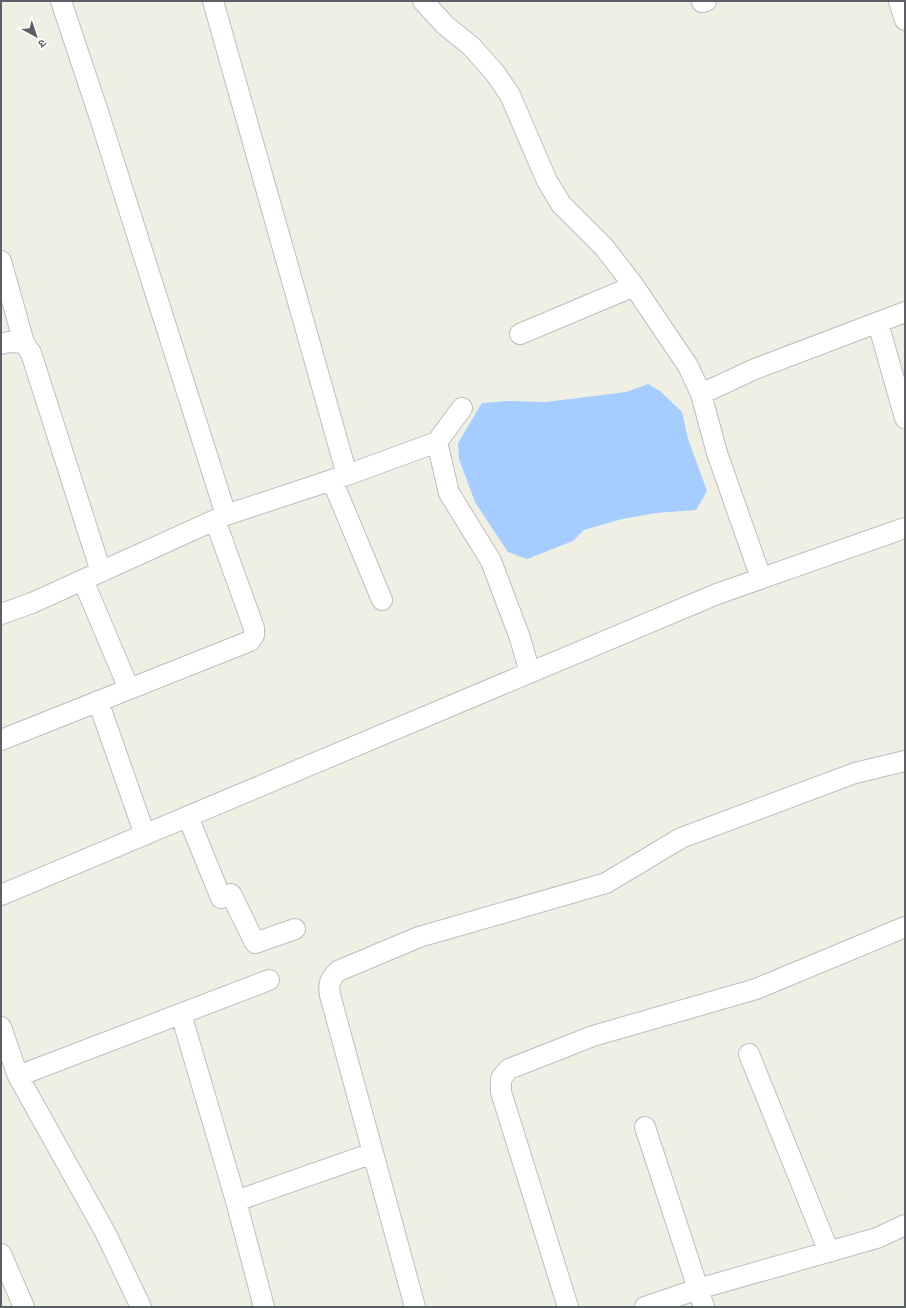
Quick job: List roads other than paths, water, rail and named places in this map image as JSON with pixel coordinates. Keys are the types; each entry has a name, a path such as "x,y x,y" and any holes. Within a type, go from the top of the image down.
{"street":[{"path":"1,740 250,641 254,635 254,628 99,115 61,1"},
{"path":"213,1 340,477 382,600"},
{"path":"423,1 445,25 471,46 495,73 510,95 547,181 561,204 604,247 634,286 688,366 701,394 717,453 761,578"},
{"path":"899,1 905,20"},
{"path":"1,261 24,343 31,353 101,572"},
{"path":"520,334 634,286"},
{"path":"701,394 755,369 905,312"},
{"path":"878,323 905,418"},
{"path":"1,344 8,342 24,343"},
{"path":"1,614 32,603 220,518 437,442 462,408"},
{"path":"437,442 449,493 491,561 520,638 530,673"},
{"path":"1,895 717,594 905,528"},
{"path":"83,580 129,689"},
{"path":"98,701 145,835"},
{"path":"415,1307 330,995 328,986 331,978 338,971 419,937 606,883 681,838 855,773 905,761"},
{"path":"188,817 221,898 231,894 255,943 295,928"},
{"path":"568,1307 501,1092 501,1078 509,1069 593,1036 756,989 905,927"},
{"path":"18,1076 269,980"},
{"path":"181,1014 236,1201 264,1307"},
{"path":"1,1027 18,1076 105,1232 141,1307"},
{"path":"749,1054 829,1252"},
{"path":"646,1127 701,1298"},
{"path":"236,1201 373,1153"},
{"path":"645,1307 701,1298 829,1252 877,1238 905,1226"},
{"path":"1,1254 24,1307"}],"water":[{"path":"648,384 660,391 682,412 688,439 707,491 696,510 656,513 622,519 584,530 573,541 527,559 508,552 475,502 459,459 458,443 482,403 508,401 546,402 626,392"}]}
